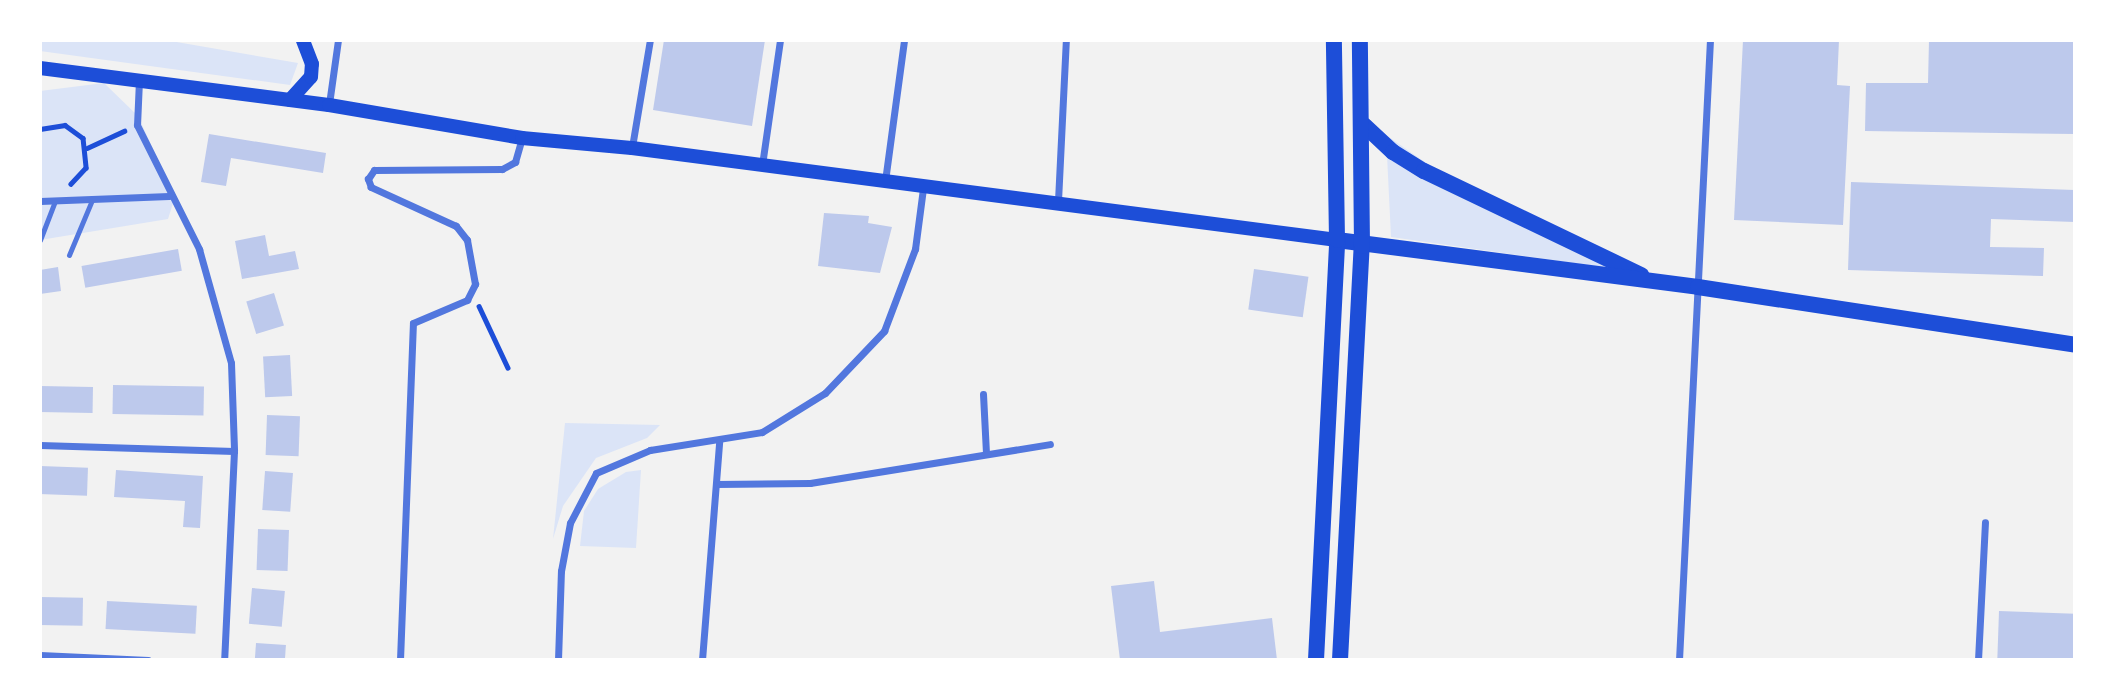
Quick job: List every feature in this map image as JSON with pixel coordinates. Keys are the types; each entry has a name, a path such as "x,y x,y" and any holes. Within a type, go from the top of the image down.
{"main road":[{"path":"290,100 311,77 310,53 303,40"},
{"path":"1317,660 1337,240 1334,40"},
{"path":"1340,660 1362,246 1364,125 1360,40"},
{"path":"43,69 329,105 522,138 632,148 923,188 1058,201 1337,240 1362,246 1698,287 2075,345"},
{"path":"1364,125 1393,152 1424,171 1653,281"}],"street":[{"path":"329,105 338,40"},
{"path":"632,148 650,40"},
{"path":"762,166 780,40"},
{"path":"884,181 904,40"},
{"path":"1058,201 1066,40"},
{"path":"1679,660 1710,40"},
{"path":"139,80 137,125 169,196 199,249 217,302 231,363 233,451 223,660"},
{"path":"400,660 414,323 467,300 472,292 467,240 456,226 371,187 368,179 374,170 502,169 515,162 522,138"},
{"path":"558,660 561,571 570,523 596,474 650,450 719,442 762,432 789,418 865,356 884,331 900,294 915,249 923,188"},
{"path":"40,201 169,196"},
{"path":"983,394 986,454"},
{"path":"702,660 719,442"},
{"path":"716,484 810,483 1050,444"},
{"path":"40,445 233,451"},
{"path":"1978,660 1985,522"},
{"path":"40,655 148,660"}],"lane":[{"path":"69,255 92,200"},
{"path":"40,240 55,201"}],"path":[{"path":"40,129 65,125 75,130 87,148 86,168 63,187"},
{"path":"87,148 137,125"},
{"path":"472,292 508,368"}],"shaded area":[{"path":"40,40 165,40 298,63 290,85 40,51"},
{"path":"104,83 138,116 175,197 168,219 40,240 40,91"},
{"path":"1386,135 1475,197 1616,269 1391,237"},
{"path":"565,423 660,425 647,438 596,458 563,506 553,539"},
{"path":"641,470 636,548 580,546 584,511 598,489 626,472"}],"building":[{"path":"664,40 765,40 752,126 653,110"},
{"path":"1743,40 1839,40 1837,85 1850,86 1843,225 1734,220"},
{"path":"1929,40 2075,40 2075,134 1865,131 1866,83 1928,83"},
{"path":"209,134 326,153 323,173 231,158 226,186 201,182"},
{"path":"1851,182 2075,190 2075,222 1991,219 1990,247 2044,248 2043,276 1848,270"},
{"path":"824,213 869,216 868,223 892,227 880,273 818,266"},
{"path":"265,235 269,256 295,251 299,269 242,279 235,241"},
{"path":"178,249 182,271 85,288 81,266"},
{"path":"58,267 61,291 40,294 40,270"},
{"path":"1254,269 1308,277 1303,317 1248,310"},
{"path":"274,293 284,326 256,334 246,301"},
{"path":"290,355 292,396 265,397 263,356"},
{"path":"113,385 204,387 203,416 112,414"},
{"path":"40,386 93,387 93,413 40,412"},
{"path":"267,415 300,416 299,456 266,455"},
{"path":"40,466 88,468 87,496 40,494"},
{"path":"116,470 203,476 200,528 183,527 185,501 114,497"},
{"path":"265,471 293,473 290,512 262,510"},
{"path":"258,529 289,530 288,571 257,570"},
{"path":"1154,581 1160,632 1272,618 1277,660 1120,660 1111,586"},
{"path":"252,588 285,591 282,627 249,624"},
{"path":"40,597 83,598 83,626 40,625"},
{"path":"107,601 197,606 195,634 106,629"},
{"path":"1999,611 2075,614 2073,660 1997,660"},
{"path":"256,643 286,645 285,660 255,660"}]}
